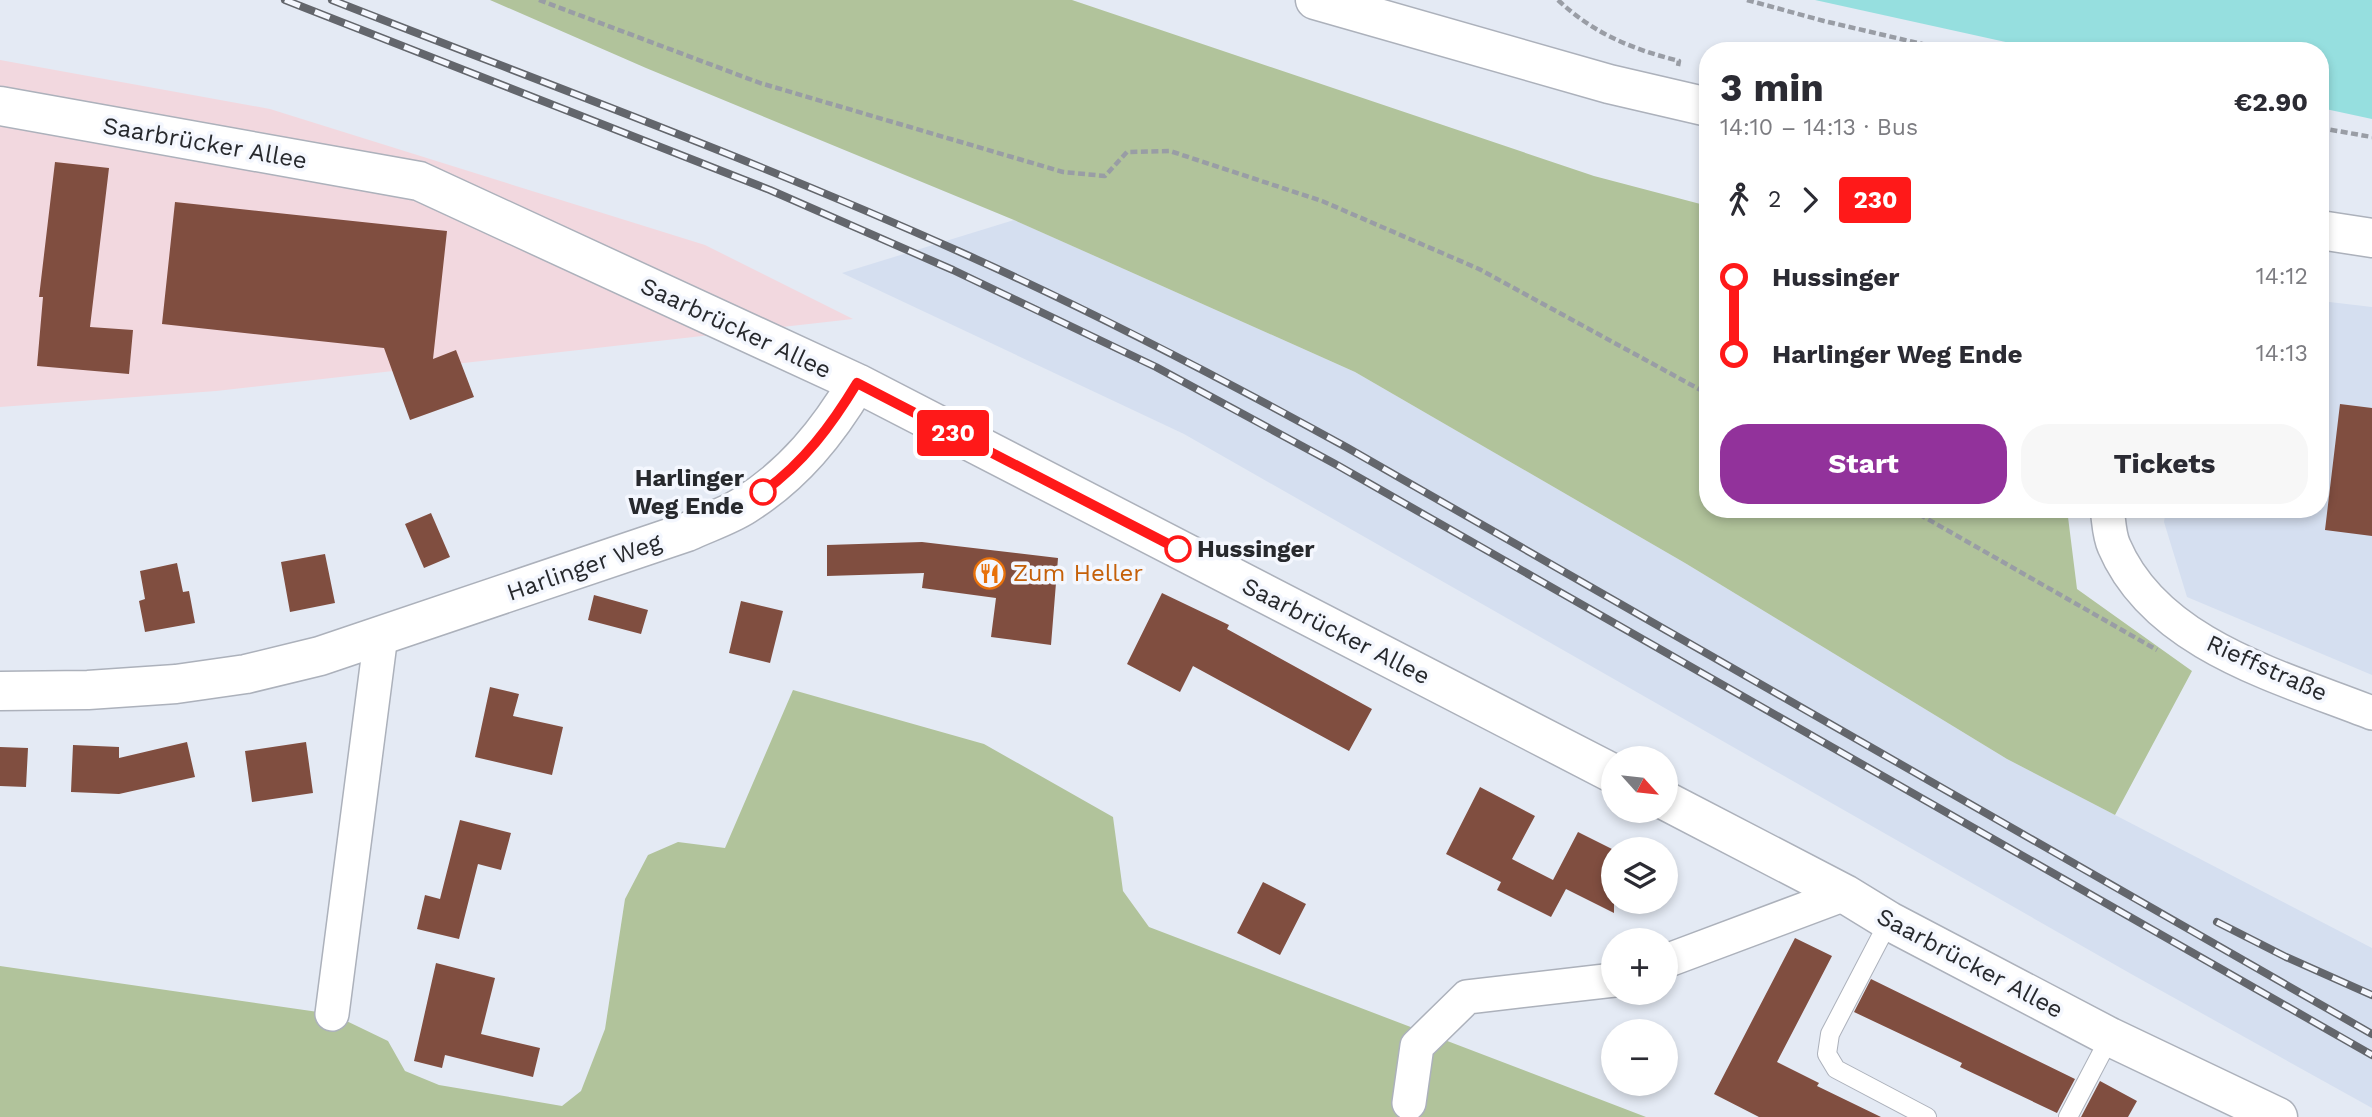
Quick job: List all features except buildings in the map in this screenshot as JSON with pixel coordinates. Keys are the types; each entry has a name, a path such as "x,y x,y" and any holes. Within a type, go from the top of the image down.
{"street":[{"path":"1315,0 1609,84 1699,105"},
{"name":"Saarbrücker Allee","path":"0,106 419,181 857,383 1601,767"},
{"path":"2329,231 2372,238"},
{"name":"Harlinger Weg","path":"0,691 88,691 176,684 246,674 320,656 687,532 744,506 782,478 814,447 836,419 857,383"},
{"name":"Rieffstraße","path":"2109,518 2113,543 2127,572 2170,618 2197,638 2238,660 2372,713"},
{"path":"332,1014 381,635"},
{"name":"Saarbrücker Allee","path":"1678,807 2110,1037 2278,1117"},
{"path":"1678,957 1845,894"},
{"path":"1409,1103 1417,1046 1467,998 1601,982"}],"lane":[{"path":"1889,921 1830,1034 1827,1054 1836,1069 1927,1117"},
{"path":"2068,1117 2110,1037"}],"path":[{"path":"539,0 760,83 1063,172 1105,176 1127,152 1170,151 1322,201 1479,269 1699,389"},
{"path":"1558,0 1578,19 1605,36 1679,61 1670,98"},
{"path":"1747,0 1914,42"},
{"path":"2329,130 2372,137"},
{"path":"1926,518 2173,659 2197,638"}],"shaded area":[{"path":"490,0 1072,0 1594,176 1699,204 1699,518 2068,518 2077,589 2192,671 2115,815 2007,759 1685,563 1355,372 1014,220 646,68"},
{"path":"1815,0 2372,0 2372,119 2329,110 2329,42 2006,42"},
{"path":"0,60 270,109 705,245 853,319 216,391 0,407"},
{"path":"1014,220 1355,372 1685,563 2007,759 2372,948 2372,1108 2133,975 1184,434 842,273"},
{"path":"2329,302 2372,307 2372,675 2187,597 2165,518 2329,518"},
{"path":"793,690 984,744 1113,817 1123,891 1149,927 1646,1117 0,1117 0,966 332,1014 388,1041 405,1071 439,1085 562,1106 581,1091 605,1029 625,899 648,855 678,842 725,848"}],"railway":[{"path":"285,0 770,190 953,270 1156,367 1337,465 2372,1055"},
{"path":"332,0 803,184 1007,273 1154,345 1346,447 2372,1034"},
{"path":"2217,922 2286,957 2372,995"}],"bus line":[{"name":"230","path":"763,492 814,447 836,419 857,383 1178,549"}],"place":[{"name":"Harlinger Weg Ende","path":"763,492"},
{"name":"Hussinger","path":"1178,549"},
{"name":"Zum Heller","path":"990,573"}]}
